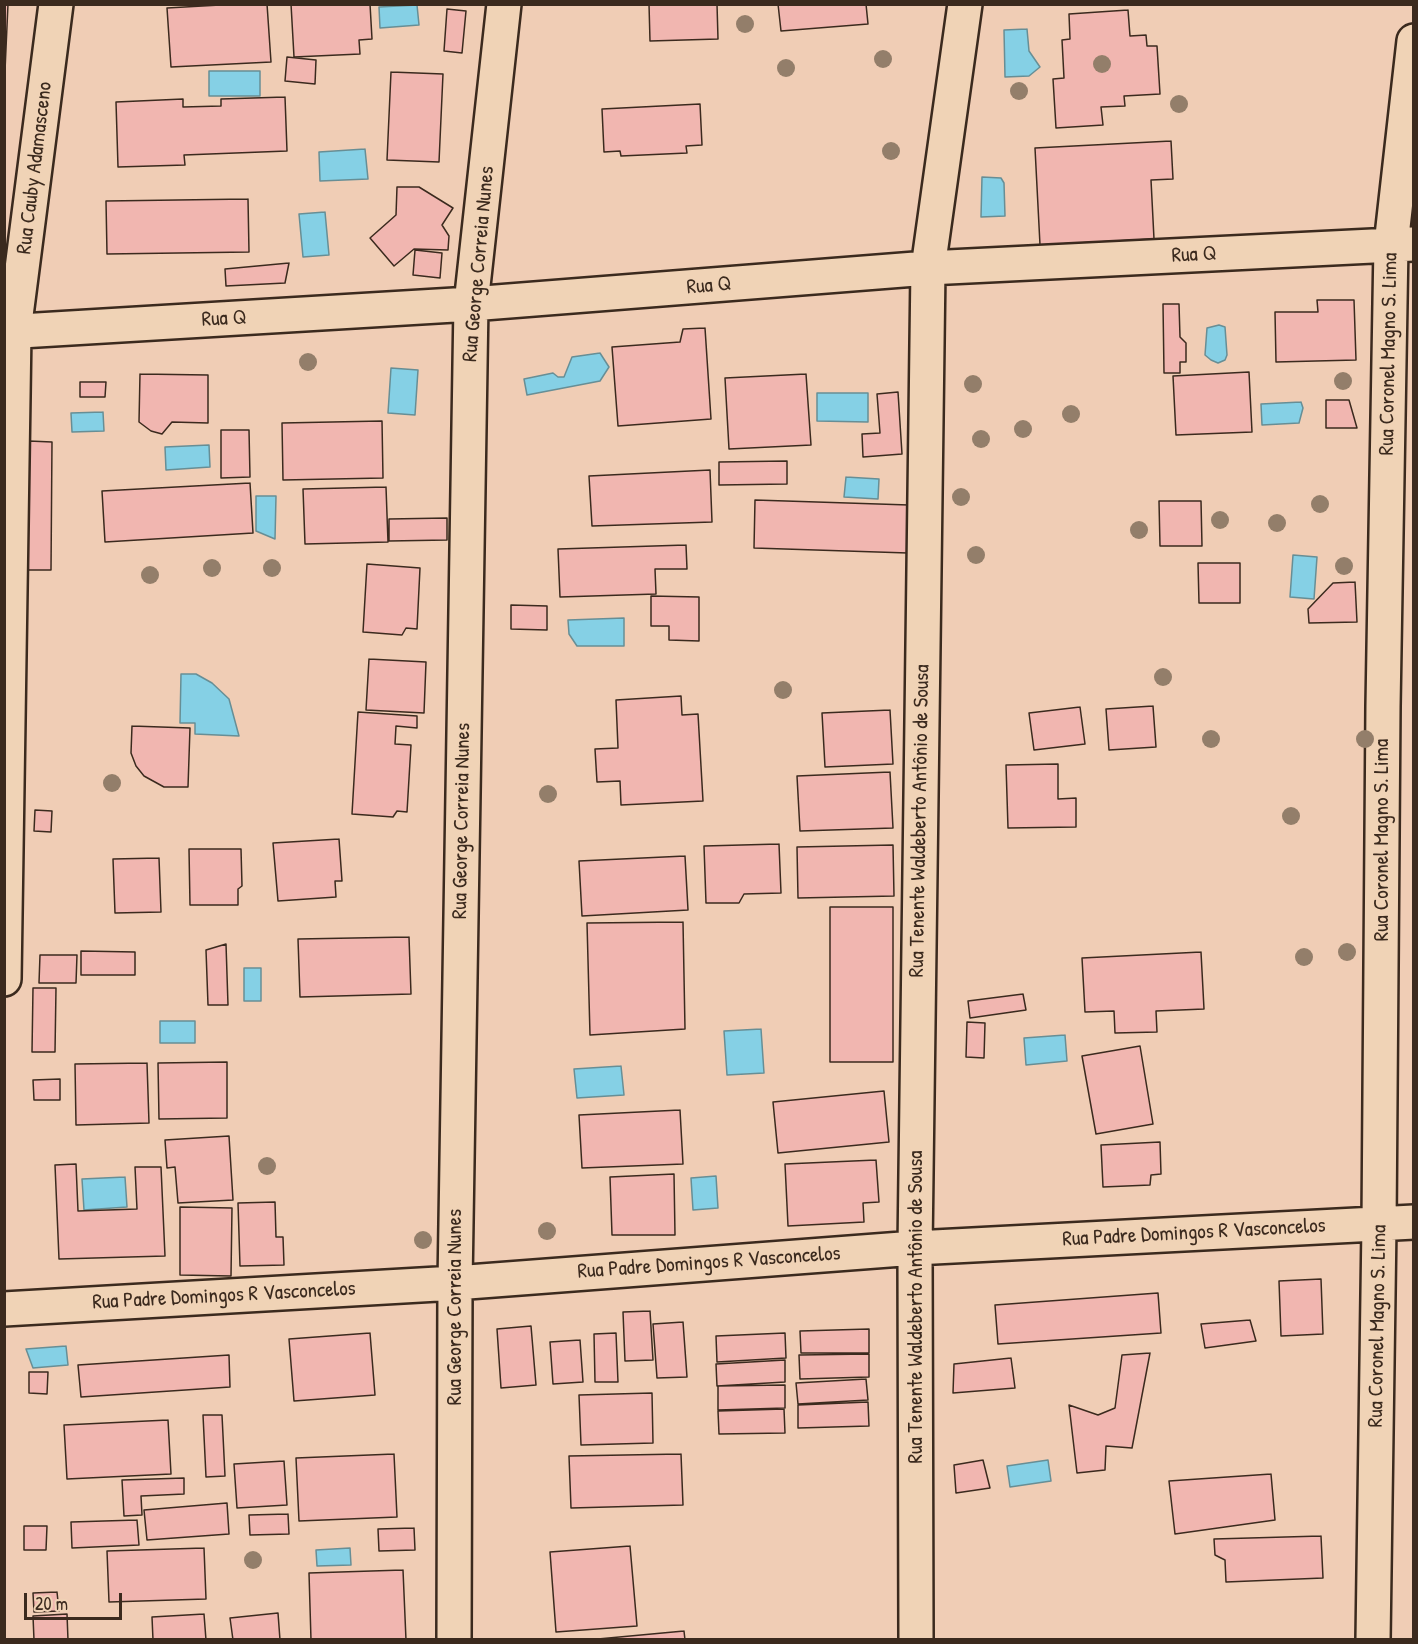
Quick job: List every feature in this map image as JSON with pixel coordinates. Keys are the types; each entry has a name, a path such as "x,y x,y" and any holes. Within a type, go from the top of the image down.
{"street":[{"name":"Rua Cauby Adamasceno","path":"4,979 9,331 56,4"},
{"name":"Rua George Correia Nunes","path":"454,1640 455,1283 471,304 504,4"},
{"name":"Rua Tenente Waldeberto Antônio de Sousa","path":"916,1640 915,1248 927,268 965,4"},
{"name":"Rua Coronel Magno S. Lima","path":"1373,1640 1383,718 1402,244 1413,41"},
{"name":"Rua Q","path":"9,331 471,304 927,268 1402,244"},
{"name":"Rua Padre Domingos R Vasconcelos","path":"4,1309 455,1283 915,1248 1413,1222"}],"water":[{"path":"417,5 419,25 380,28 379,7"},
{"path":"1027,29 1029,51 1040,67 1029,76 1005,77 1004,30"},
{"path":"209,71 260,71 260,96 209,96"},
{"path":"365,149 368,179 320,181 319,152"},
{"path":"982,177 1001,178 1004,183 1005,216 981,217"},
{"path":"325,212 329,255 303,257 299,214"},
{"path":"1219,325 1225,327 1227,355 1225,360 1218,363 1205,355 1207,328"},
{"path":"600,353 609,367 600,381 527,395 524,379 553,373 558,377 564,377 572,357"},
{"path":"391,368 418,370 415,415 388,413"},
{"path":"817,393 868,393 868,422 817,421"},
{"path":"1301,402 1303,408 1299,423 1262,425 1261,404"},
{"path":"103,412 104,431 72,432 71,413"},
{"path":"209,445 210,467 166,470 165,447"},
{"path":"846,477 879,479 878,499 844,497"},
{"path":"256,496 276,496 275,539 256,531"},
{"path":"1293,555 1317,557 1314,599 1290,597"},
{"path":"624,618 624,646 577,646 569,634 568,620"},
{"path":"181,674 196,674 212,683 229,699 239,736 195,734 195,723 180,723"},
{"path":"244,968 261,968 261,1001 244,1001"},
{"path":"160,1021 195,1021 195,1043 160,1043"},
{"path":"761,1029 764,1073 727,1075 724,1031"},
{"path":"1065,1035 1067,1061 1026,1065 1024,1038"},
{"path":"621,1066 624,1095 577,1098 574,1069"},
{"path":"716,1176 718,1208 693,1210 691,1178"},
{"path":"125,1177 127,1207 84,1210 82,1179"},
{"path":"66,1346 68,1365 33,1368 26,1349"},
{"path":"1048,1460 1051,1481 1010,1487 1007,1466"},
{"path":"350,1548 351,1565 317,1566 316,1550"}],"building":[{"path":"4,4 8,4 4,93"},
{"path":"267,4 271,62 171,67 167,8"},
{"path":"291,4 370,4 372,39 359,40 360,54 294,57"},
{"path":"649,4 717,4 718,39 650,41"},
{"path":"778,4 866,4 868,24 781,31"},
{"path":"447,9 466,11 462,53 444,51"},
{"path":"1128,10 1130,36 1146,35 1147,46 1157,46 1160,94 1124,96 1125,106 1101,107 1103,125 1056,128 1053,79 1064,78 1062,40 1070,39 1069,14"},
{"path":"287,57 316,60 315,84 285,81"},
{"path":"391,72 443,74 439,162 387,160"},
{"path":"285,97 287,151 184,155 185,165 118,167 116,102 183,99 183,107 221,106 221,99"},
{"path":"700,104 702,145 686,146 687,153 621,156 620,151 604,152 602,109"},
{"path":"1171,141 1173,179 1151,180 1154,239 1040,245 1035,148"},
{"path":"397,187 419,187 453,208 442,225 449,236 448,250 414,249 394,266 370,238 396,215"},
{"path":"248,199 249,252 107,254 106,201"},
{"path":"415,250 442,253 440,278 413,275"},
{"path":"289,263 285,283 226,286 225,269"},
{"path":"1317,300 1354,300 1356,360 1276,362 1275,312 1318,312"},
{"path":"1163,304 1179,304 1180,337 1186,343 1186,362 1180,362 1180,373 1164,373"},
{"path":"705,328 711,419 618,426 612,347 680,342 683,329"},
{"path":"1249,372 1252,432 1176,435 1173,376"},
{"path":"140,374 208,375 208,423 172,422 162,434 151,431 139,422"},
{"path":"806,374 811,445 729,449 725,378"},
{"path":"80,382 106,382 105,397 80,397"},
{"path":"898,392 902,454 863,457 862,434 880,433 877,394"},
{"path":"1326,400 1349,400 1357,428 1326,428"},
{"path":"382,421 383,478 283,480 282,423"},
{"path":"221,430 249,430 250,477 221,478"},
{"path":"29,441 52,442 51,570 27,570"},
{"path":"787,461 787,484 719,485 719,462"},
{"path":"710,470 712,522 592,526 589,476"},
{"path":"250,483 253,533 105,542 102,491"},
{"path":"386,487 388,542 305,544 303,489"},
{"path":"755,500 909,505 908,553 754,548"},
{"path":"1159,501 1201,501 1202,546 1160,546"},
{"path":"447,518 447,540 389,541 389,519"},
{"path":"686,545 687,569 655,569 656,594 560,597 558,549"},
{"path":"1198,563 1240,563 1240,603 1199,603"},
{"path":"367,564 420,568 417,629 406,628 402,635 363,632"},
{"path":"1355,582 1357,622 1309,623 1308,609 1333,583"},
{"path":"651,596 699,597 699,641 669,640 669,626 651,626"},
{"path":"511,605 547,606 547,630 511,629"},
{"path":"369,659 426,662 424,713 366,710"},
{"path":"681,696 682,715 698,714 703,801 621,805 620,781 597,782 595,749 618,748 616,700"},
{"path":"1153,706 1156,747 1109,750 1106,709"},
{"path":"1080,707 1085,744 1034,750 1029,713"},
{"path":"890,710 893,764 825,767 822,713"},
{"path":"358,712 417,716 417,728 396,726 395,744 411,745 407,812 397,811 393,817 352,814"},
{"path":"132,726 190,728 188,787 164,787 144,776 136,766 131,753"},
{"path":"1058,764 1058,799 1076,798 1076,827 1008,828 1006,765"},
{"path":"890,772 893,828 800,831 797,776"},
{"path":"35,810 52,811 51,832 34,831"},
{"path":"339,839 342,881 335,881 336,897 278,901 273,843"},
{"path":"779,844 781,893 744,894 739,903 706,903 704,846"},
{"path":"893,845 894,896 798,898 797,847"},
{"path":"189,849 241,849 242,886 238,889 238,905 190,905"},
{"path":"685,856 688,910 582,916 579,861"},
{"path":"159,858 161,912 115,913 113,859"},
{"path":"830,907 893,907 893,1062 830,1062"},
{"path":"683,922 685,1029 590,1035 587,923"},
{"path":"409,937 411,994 300,997 298,939"},
{"path":"226,944 228,1005 208,1005 206,950"},
{"path":"81,951 135,952 135,975 81,975"},
{"path":"1201,952 1204,1009 1156,1011 1157,1032 1115,1033 1114,1011 1085,1012 1082,958"},
{"path":"40,955 77,955 76,983 39,983"},
{"path":"33,988 56,988 55,1052 32,1052"},
{"path":"1023,994 1026,1010 970,1018 968,1001"},
{"path":"967,1022 985,1023 984,1058 966,1057"},
{"path":"1140,1046 1153,1124 1096,1134 1082,1056"},
{"path":"227,1062 227,1118 159,1119 158,1063"},
{"path":"147,1063 149,1123 76,1125 75,1064"},
{"path":"60,1079 60,1100 34,1100 33,1080"},
{"path":"884,1091 889,1142 778,1153 773,1102"},
{"path":"680,1110 683,1164 582,1168 579,1115"},
{"path":"229,1136 233,1200 178,1203 175,1167 167,1168 165,1140"},
{"path":"1160,1142 1161,1174 1151,1175 1150,1185 1103,1187 1101,1145"},
{"path":"876,1160 879,1202 863,1203 864,1222 788,1226 785,1164"},
{"path":"76,1164 78,1211 137,1209 135,1167 161,1167 165,1256 59,1259 55,1165"},
{"path":"674,1174 675,1235 612,1235 610,1177"},
{"path":"275,1202 276,1237 283,1237 284,1265 240,1266 238,1203"},
{"path":"180,1207 232,1208 231,1276 180,1275"},
{"path":"1321,1279 1323,1334 1281,1336 1279,1281"},
{"path":"1158,1293 1161,1333 998,1344 995,1305"},
{"path":"650,1311 653,1360 625,1361 623,1312"},
{"path":"1250,1320 1256,1341 1205,1348 1201,1324"},
{"path":"683,1322 687,1377 657,1378 653,1324"},
{"path":"531,1326 536,1385 501,1388 497,1329"},
{"path":"869,1329 869,1353 801,1353 800,1331"},
{"path":"370,1333 375,1395 294,1401 289,1339"},
{"path":"616,1333 618,1382 595,1382 594,1334"},
{"path":"785,1333 786,1358 717,1362 716,1336"},
{"path":"580,1340 583,1382 553,1384 550,1342"},
{"path":"1150,1353 1132,1448 1106,1446 1105,1470 1077,1473 1069,1405 1098,1415 1115,1408 1122,1355"},
{"path":"869,1354 869,1377 800,1379 799,1355"},
{"path":"229,1355 230,1387 81,1397 78,1365"},
{"path":"1011,1358 1015,1388 953,1393 954,1364"},
{"path":"785,1360 785,1382 717,1386 716,1364"},
{"path":"29,1372 48,1372 47,1394 29,1393"},
{"path":"866,1379 868,1400 798,1404 796,1383"},
{"path":"785,1385 785,1408 718,1410 718,1386"},
{"path":"652,1393 653,1443 581,1445 579,1395"},
{"path":"868,1402 869,1426 798,1428 798,1405"},
{"path":"784,1409 785,1433 719,1434 718,1411"},
{"path":"203,1415 222,1415 225,1476 206,1477"},
{"path":"168,1420 171,1474 67,1479 64,1425"},
{"path":"394,1454 397,1517 299,1521 296,1458"},
{"path":"681,1454 683,1505 571,1508 569,1456"},
{"path":"983,1460 990,1488 956,1493 954,1465"},
{"path":"284,1461 287,1505 237,1508 234,1464"},
{"path":"1271,1474 1275,1520 1175,1534 1169,1481"},
{"path":"184,1478 184,1494 141,1496 142,1515 124,1516 122,1480"},
{"path":"227,1503 229,1534 147,1540 144,1510"},
{"path":"288,1514 289,1534 250,1535 249,1515"},
{"path":"137,1520 139,1545 72,1548 71,1522"},
{"path":"24,1526 47,1526 46,1550 24,1550"},
{"path":"414,1528 415,1550 379,1551 378,1529"},
{"path":"1321,1536 1323,1578 1226,1582 1225,1560 1215,1555 1214,1539"},
{"path":"630,1546 637,1626 556,1632 550,1552"},
{"path":"204,1548 206,1599 109,1602 107,1551"},
{"path":"403,1570 406,1640 311,1640 309,1573"},
{"path":"57,1592 59,1611 34,1612 33,1593"},
{"path":"278,1613 280,1640 233,1640 230,1618"},
{"path":"67,1614 68,1640 34,1640 33,1616"},
{"path":"204,1614 206,1640 153,1640 152,1617"},
{"path":"684,1631 685,1640 587,1640"}]}
